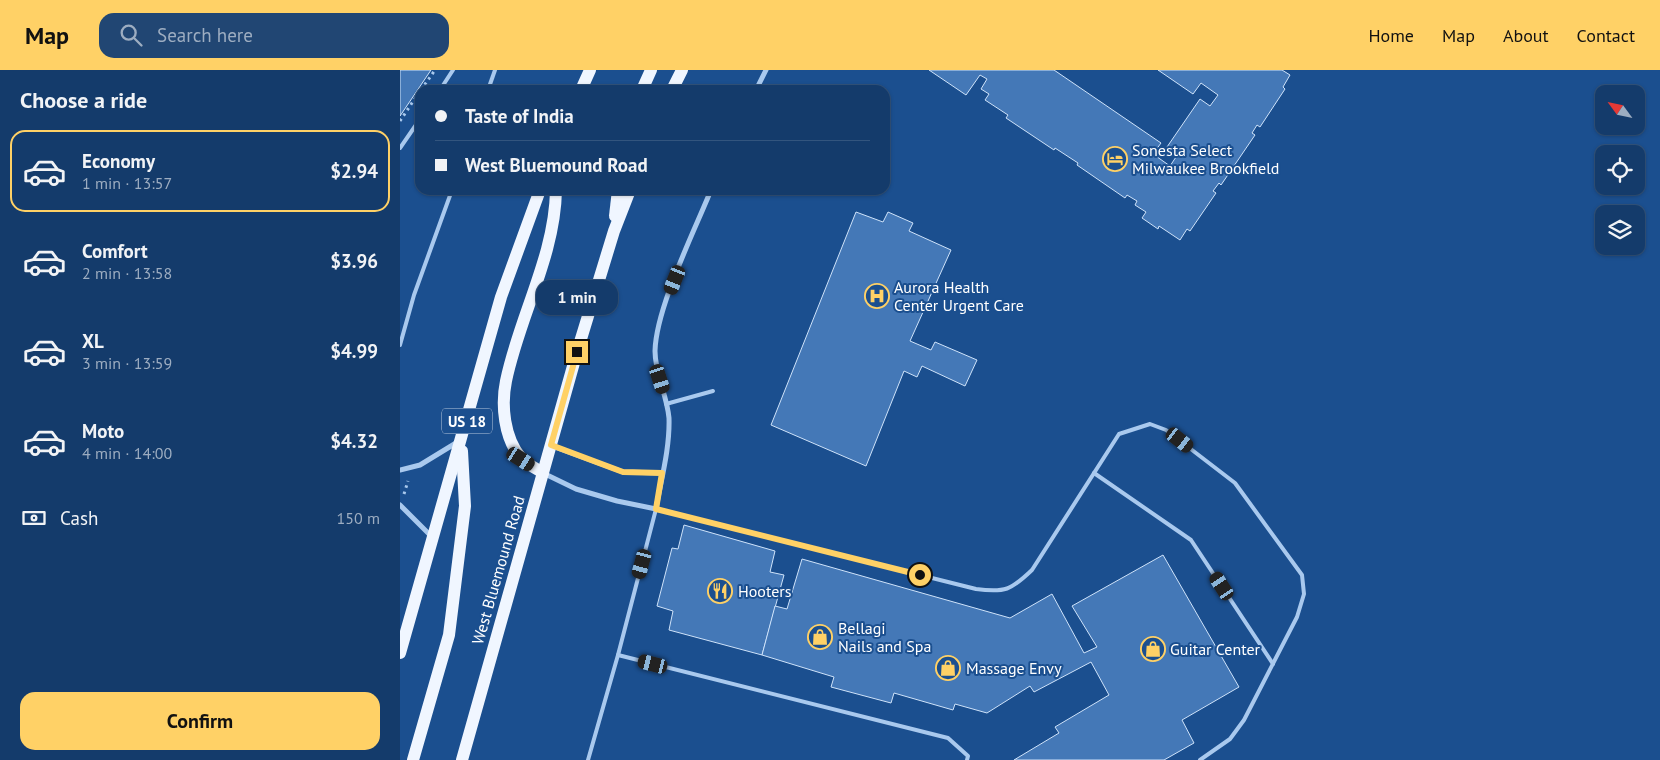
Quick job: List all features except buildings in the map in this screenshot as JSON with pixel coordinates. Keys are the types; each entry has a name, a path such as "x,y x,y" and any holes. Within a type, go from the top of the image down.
{"main road":[{"path":"583,85 590,70"},
{"path":"644,85 651,70"},
{"path":"674,85 682,70"},
{"name":"US 18","path":"400,653 501,297 538,195"},
{"path":"543,473 521,459 509,436 504,413 506,382 545,255 556,205 556,195"},
{"path":"614,231 618,195"},
{"name":"West Bluemound Road","path":"462,760 551,445 614,231 628,195"},
{"path":"414,760 449,635 466,506 461,440"}],"street":[{"path":"758,85 766,70"},
{"path":"543,473 576,489 617,501 656,509 669,419 656,367 657,332 668,298 709,195"},
{"path":"400,470 420,465 461,440"},
{"path":"551,445 623,472 662,473"},
{"path":"400,505 433,538"}],"lane":[{"path":"443,85 453,70"},
{"path":"490,85 495,70"},
{"path":"400,148 415,126"},
{"path":"400,345 414,295 450,195"},
{"path":"666,404 713,391"},
{"path":"588,760 656,509 976,589 999,592 1018,584 1032,570 1119,434 1150,424 1166,430 1235,483 1302,575 1304,594 1297,617 1244,720 1230,739 1200,760"},
{"path":"1094,473 1191,540 1273,664"},
{"path":"618,655 948,738 968,756 967,760"}],"path":[{"path":"424,85 434,70"},
{"path":"400,120 415,98"},
{"path":"404,495 408,481"}],"place":[{"name":"Sonesta Select Milwaukee Brookfield","path":"1115,159"},
{"name":"Aurora Health Center Urgent Care","path":"877,296"},
{"name":"Hooters","path":"720,591"},
{"name":"Bellagi Nails and Spa","path":"820,637"},
{"name":"Guitar Center","path":"1153,649"},
{"name":"Massage Envy","path":"948,668"}],"route":[{"path":"577,352 551,445 623,472 662,473 656,509 920,575"}]}
